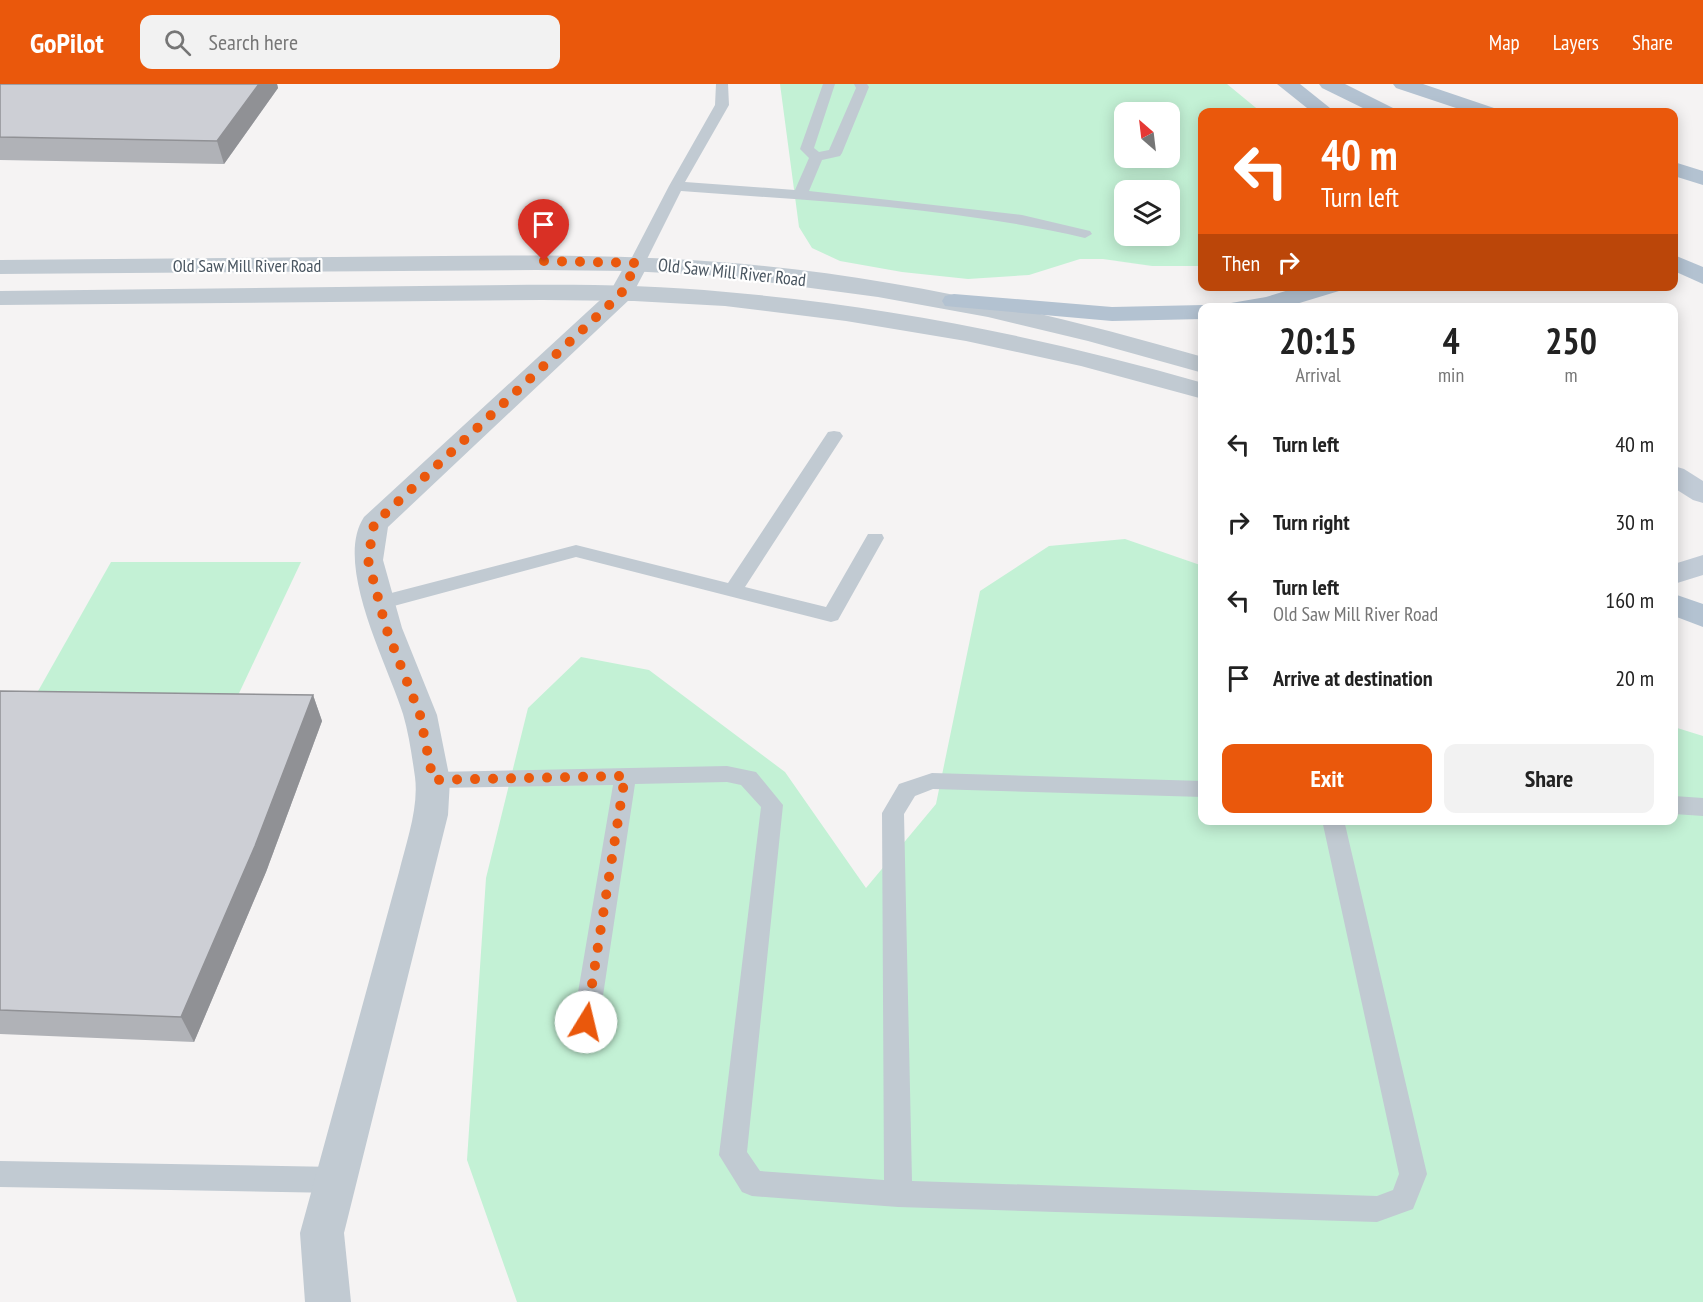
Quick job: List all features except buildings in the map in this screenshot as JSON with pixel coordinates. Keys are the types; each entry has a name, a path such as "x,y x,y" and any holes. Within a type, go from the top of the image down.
{"main road":[{"path":"1287,84 1320,108"},
{"path":"1329,84 1378,108"},
{"path":"1403,84 1475,108"},
{"path":"1678,170 1703,178"},
{"path":"1678,264 1703,277"},
{"path":"1271,303 1313,291"},
{"path":"954,301 1112,314 1198,312"},
{"path":"1678,462 1703,464"},
{"path":"1678,478 1703,494"},
{"path":"1678,573 1703,565"},
{"path":"1678,606 1703,616"}],"street":[{"name":"Old Saw Mill River Road","path":"0,267 544,261 637,263 766,274 954,301 1128,342 1198,363"},
{"path":"328,1302 322,1233 417,872 430,815 433,780 420,715 386,628 368,560 374,524 621,294 637,263"},
{"name":"Old Saw Mill River Road","path":"0,298 390,293 621,294 724,299 851,314 928,327 1069,354 1198,390"}],"lane":[{"path":"637,263 676,186 722,105 722,84"},
{"path":"816,157 807,149 829,84"},
{"path":"816,157 835,153 863,87 860,84"},
{"path":"800,195 816,157"},
{"path":"676,186 855,199 1022,219 1085,234"},
{"path":"732,591 834,436"},
{"path":"379,603 576,551 831,615 875,538"},
{"path":"433,780 727,774 748,778 772,805 733,1155 752,1183 898,1194 1377,1209 1403,1200 1413,1173 1334,825"},
{"path":"586,1022 625,776"},
{"path":"898,1194 893,813 907,790 932,781 1198,789"},
{"path":"1678,805 1703,807"},
{"path":"0,1174 337,1180"}],"green space":[{"path":"780,84 1227,84 1256,108 1198,108 1198,266 1152,266 1103,259 1080,259 1029,275 968,279 902,272 840,261 812,248 799,227"},
{"path":"1125,539 1198,564 1198,825 1678,825 1678,728 1703,736 1703,1302 517,1302 467,1160 486,878 528,708 581,657 649,670 785,772 866,888 936,804 980,591 1049,546"},
{"path":"111,562 301,562 224,725 20,723"}],"route":[{"path":"544,261 637,263 621,294 374,524 368,560 386,628 420,715 433,780 625,776 586,1022"}]}
